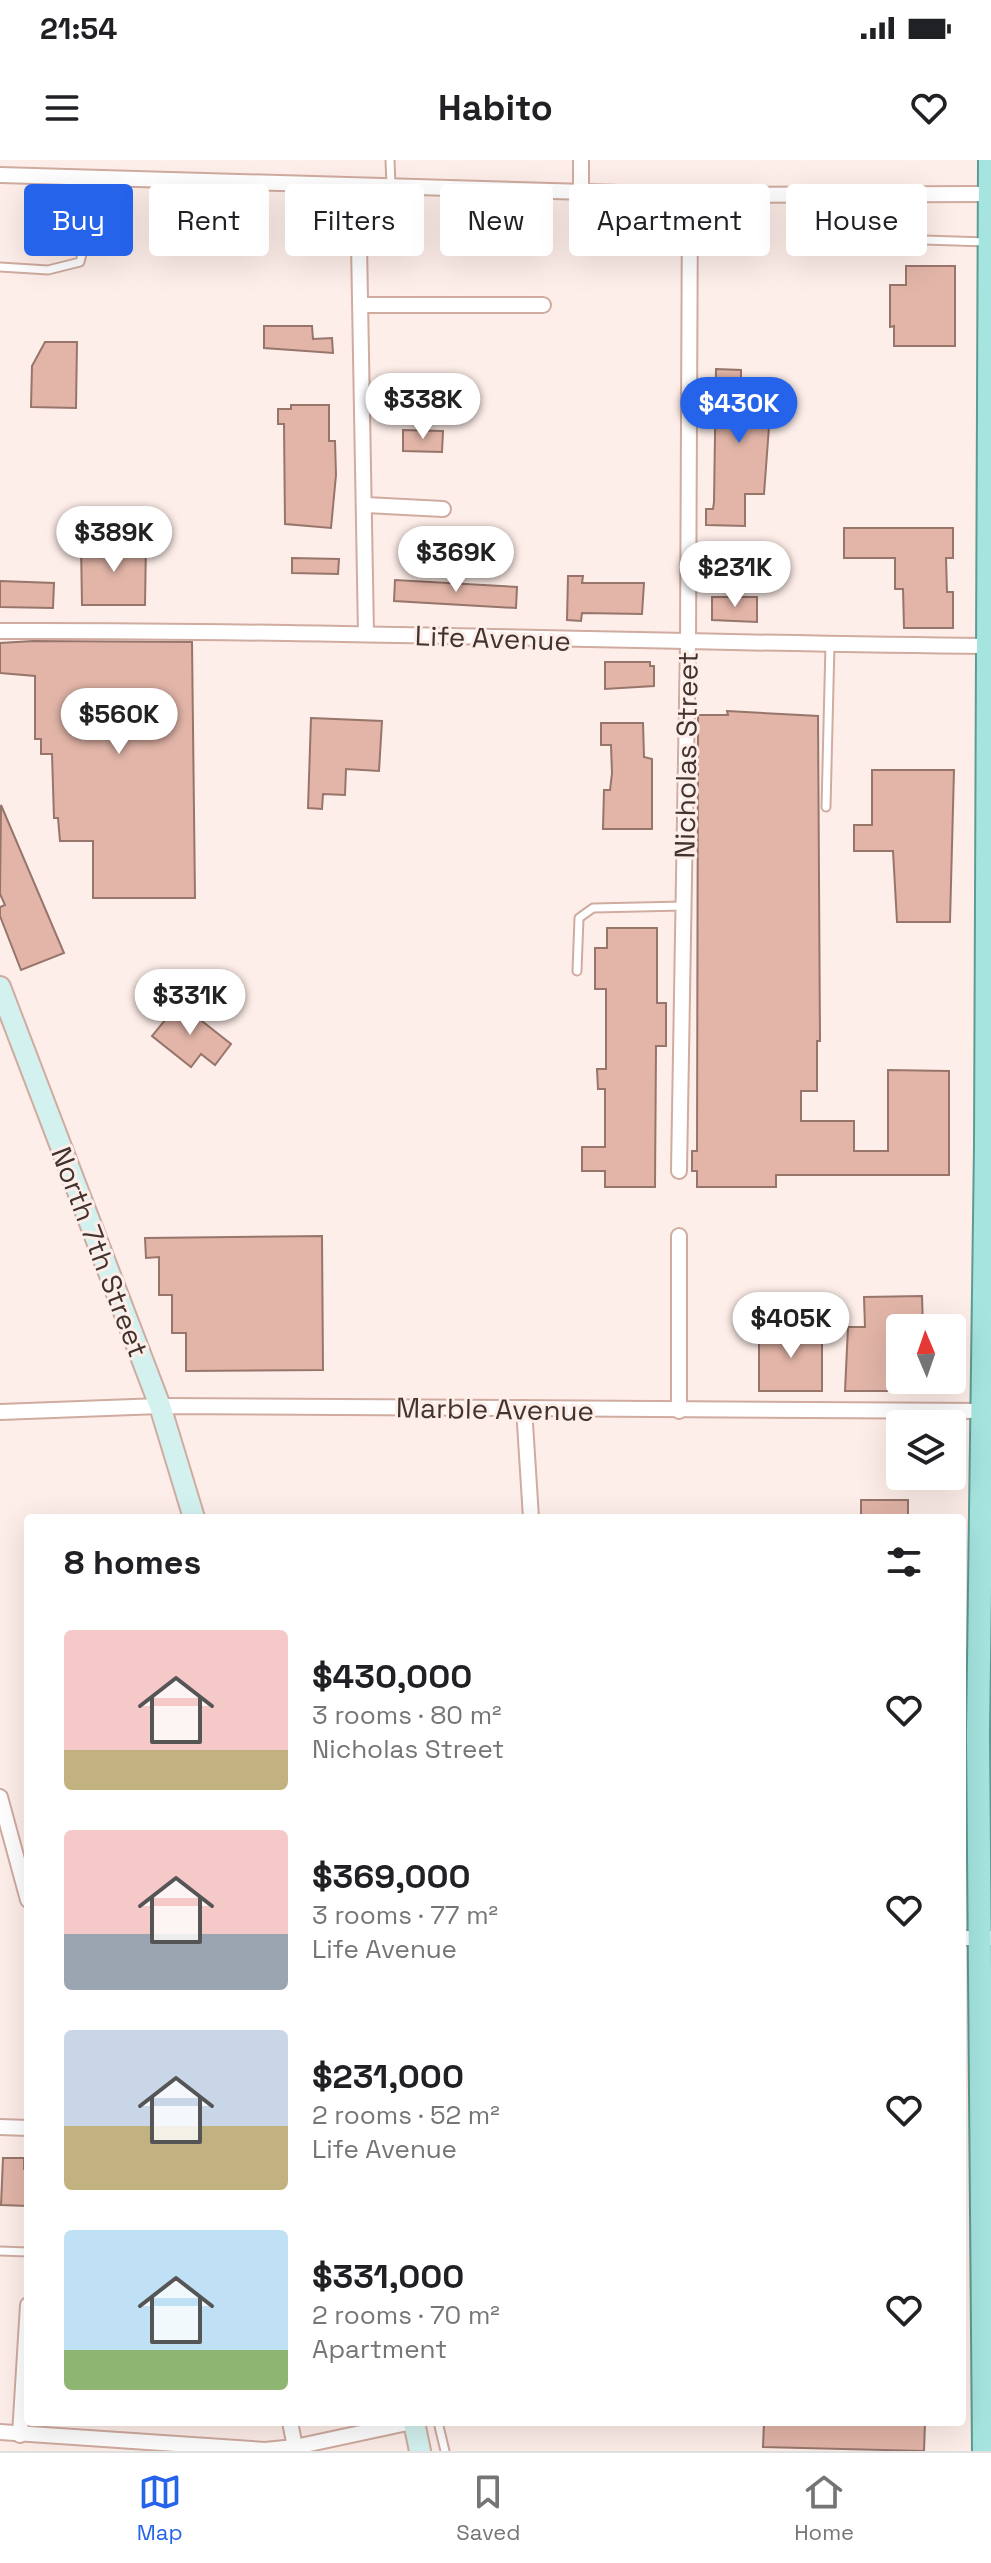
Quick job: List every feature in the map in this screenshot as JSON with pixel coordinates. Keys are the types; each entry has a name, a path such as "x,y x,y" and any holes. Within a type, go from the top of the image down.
{"main road":[{"path":"984,2451 986,2137 978,1938 985,1817 970,1734 985,1658 970,1562 985,1411 990,817 986,646 990,160"}],"street":[{"path":"581,160 581,184"},
{"path":"0,175 285,185"},
{"path":"424,188 569,190"},
{"path":"927,194 990,194"},
{"path":"360,256 366,634"},
{"name":"Nicholas Street","path":"679,1171 688,643 690,256"},
{"path":"361,305 543,305"},
{"path":"366,505 443,509"},
{"name":"Life Avenue","path":"0,631 366,634 688,643 986,646"},
{"name":"North 7th Street","path":"0,987 160,1406 193,1514"},
{"path":"679,1236 679,1411"},
{"name":"Marble Avenue","path":"0,1412 160,1406 985,1411"},
{"path":"524,1408 531,1514"},
{"path":"0,1797 24,1885"},
{"path":"0,2127 24,2128"},
{"path":"20,2435 24,2370"},
{"path":"291,2426 295,2449"},
{"path":"0,2432 265,2450 295,2449 396,2426"},
{"path":"414,2426 420,2451"}],"lane":[{"path":"390,160 391,184"},
{"path":"0,267 48,270 80,262 88,229 86,178"},
{"path":"927,240 990,242"},
{"path":"826,807 830,644"},
{"path":"577,971 579,918 593,908 684,906"},
{"path":"0,2251 24,2252"},
{"path":"439,2426 445,2451"}],"building":[{"path":"906,266 955,266 955,346 894,346 894,326 890,327 890,285 906,285"},
{"path":"264,326 312,326 313,339 332,338 333,353 264,348"},
{"path":"45,342 77,342 76,408 31,407 32,366"},
{"path":"716,369 741,370 741,384 780,385 779,400 771,400 764,494 745,494 745,526 706,525 706,509 713,509 714,502"},
{"path":"291,405 329,405 329,441 335,441 336,475 331,528 285,524 284,424 278,424 278,409 291,409"},
{"path":"403,430 443,431 442,452 403,451"},
{"path":"844,528 953,528 953,558 946,558 947,592 953,592 953,628 904,628 903,589 895,589 895,558 844,558"},
{"path":"81,543 146,543 145,605 82,605"},
{"path":"292,558 339,559 338,574 292,573"},
{"path":"568,576 583,576 582,583 644,583 642,614 582,613 581,621 567,620"},
{"path":"395,580 517,587 516,608 394,601"},
{"path":"0,581 54,583 53,608 0,607"},
{"path":"712,597 757,597 757,622 712,620"},
{"path":"192,642 195,898 93,898 93,841 60,841 58,818 54,818 52,754 41,754 41,739 35,739 35,676 0,673 0,643"},
{"path":"605,662 650,662 650,666 654,666 654,686 605,689"},
{"path":"727,711 818,716 820,1041 817,1041 817,1091 801,1091 801,1121 854,1121 854,1151 888,1151 888,1070 949,1071 949,1175 776,1175 776,1187 697,1187 697,1171 692,1171 692,1151 697,1151 698,715 728,715"},
{"path":"311,718 382,721 379,771 346,769 345,795 323,794 322,809 308,808"},
{"path":"601,723 643,723 644,757 652,759 652,829 603,829 604,790 610,790 612,773 611,745 601,745"},
{"path":"872,770 954,770 950,922 897,922 893,851 854,851 854,825 872,825"},
{"path":"1,805 64,953 21,970 0,916 0,907 5,905 0,894"},
{"path":"607,928 657,928 657,1003 666,1003 666,1046 656,1046 655,1187 605,1187 605,1171 582,1171 582,1147 605,1147 605,1089 598,1089 597,1069 606,1069 606,989 595,989 595,948 607,948"},
{"path":"179,1003 231,1044 215,1065 201,1054 191,1067 152,1036"},
{"path":"322,1236 323,1370 186,1371 186,1333 172,1333 172,1295 159,1295 159,1257 146,1258 145,1238"},
{"path":"922,1296 923,1314 886,1314 886,1391 845,1391 848,1327 865,1327 864,1297"},
{"path":"809,1324 822,1324 822,1391 759,1391 759,1330 809,1329"},
{"path":"861,1500 908,1500 908,1514 861,1514"},
{"path":"3,2158 24,2158 24,2206 1,2205"},
{"path":"764,2426 925,2426 924,2451 763,2447"}]}
